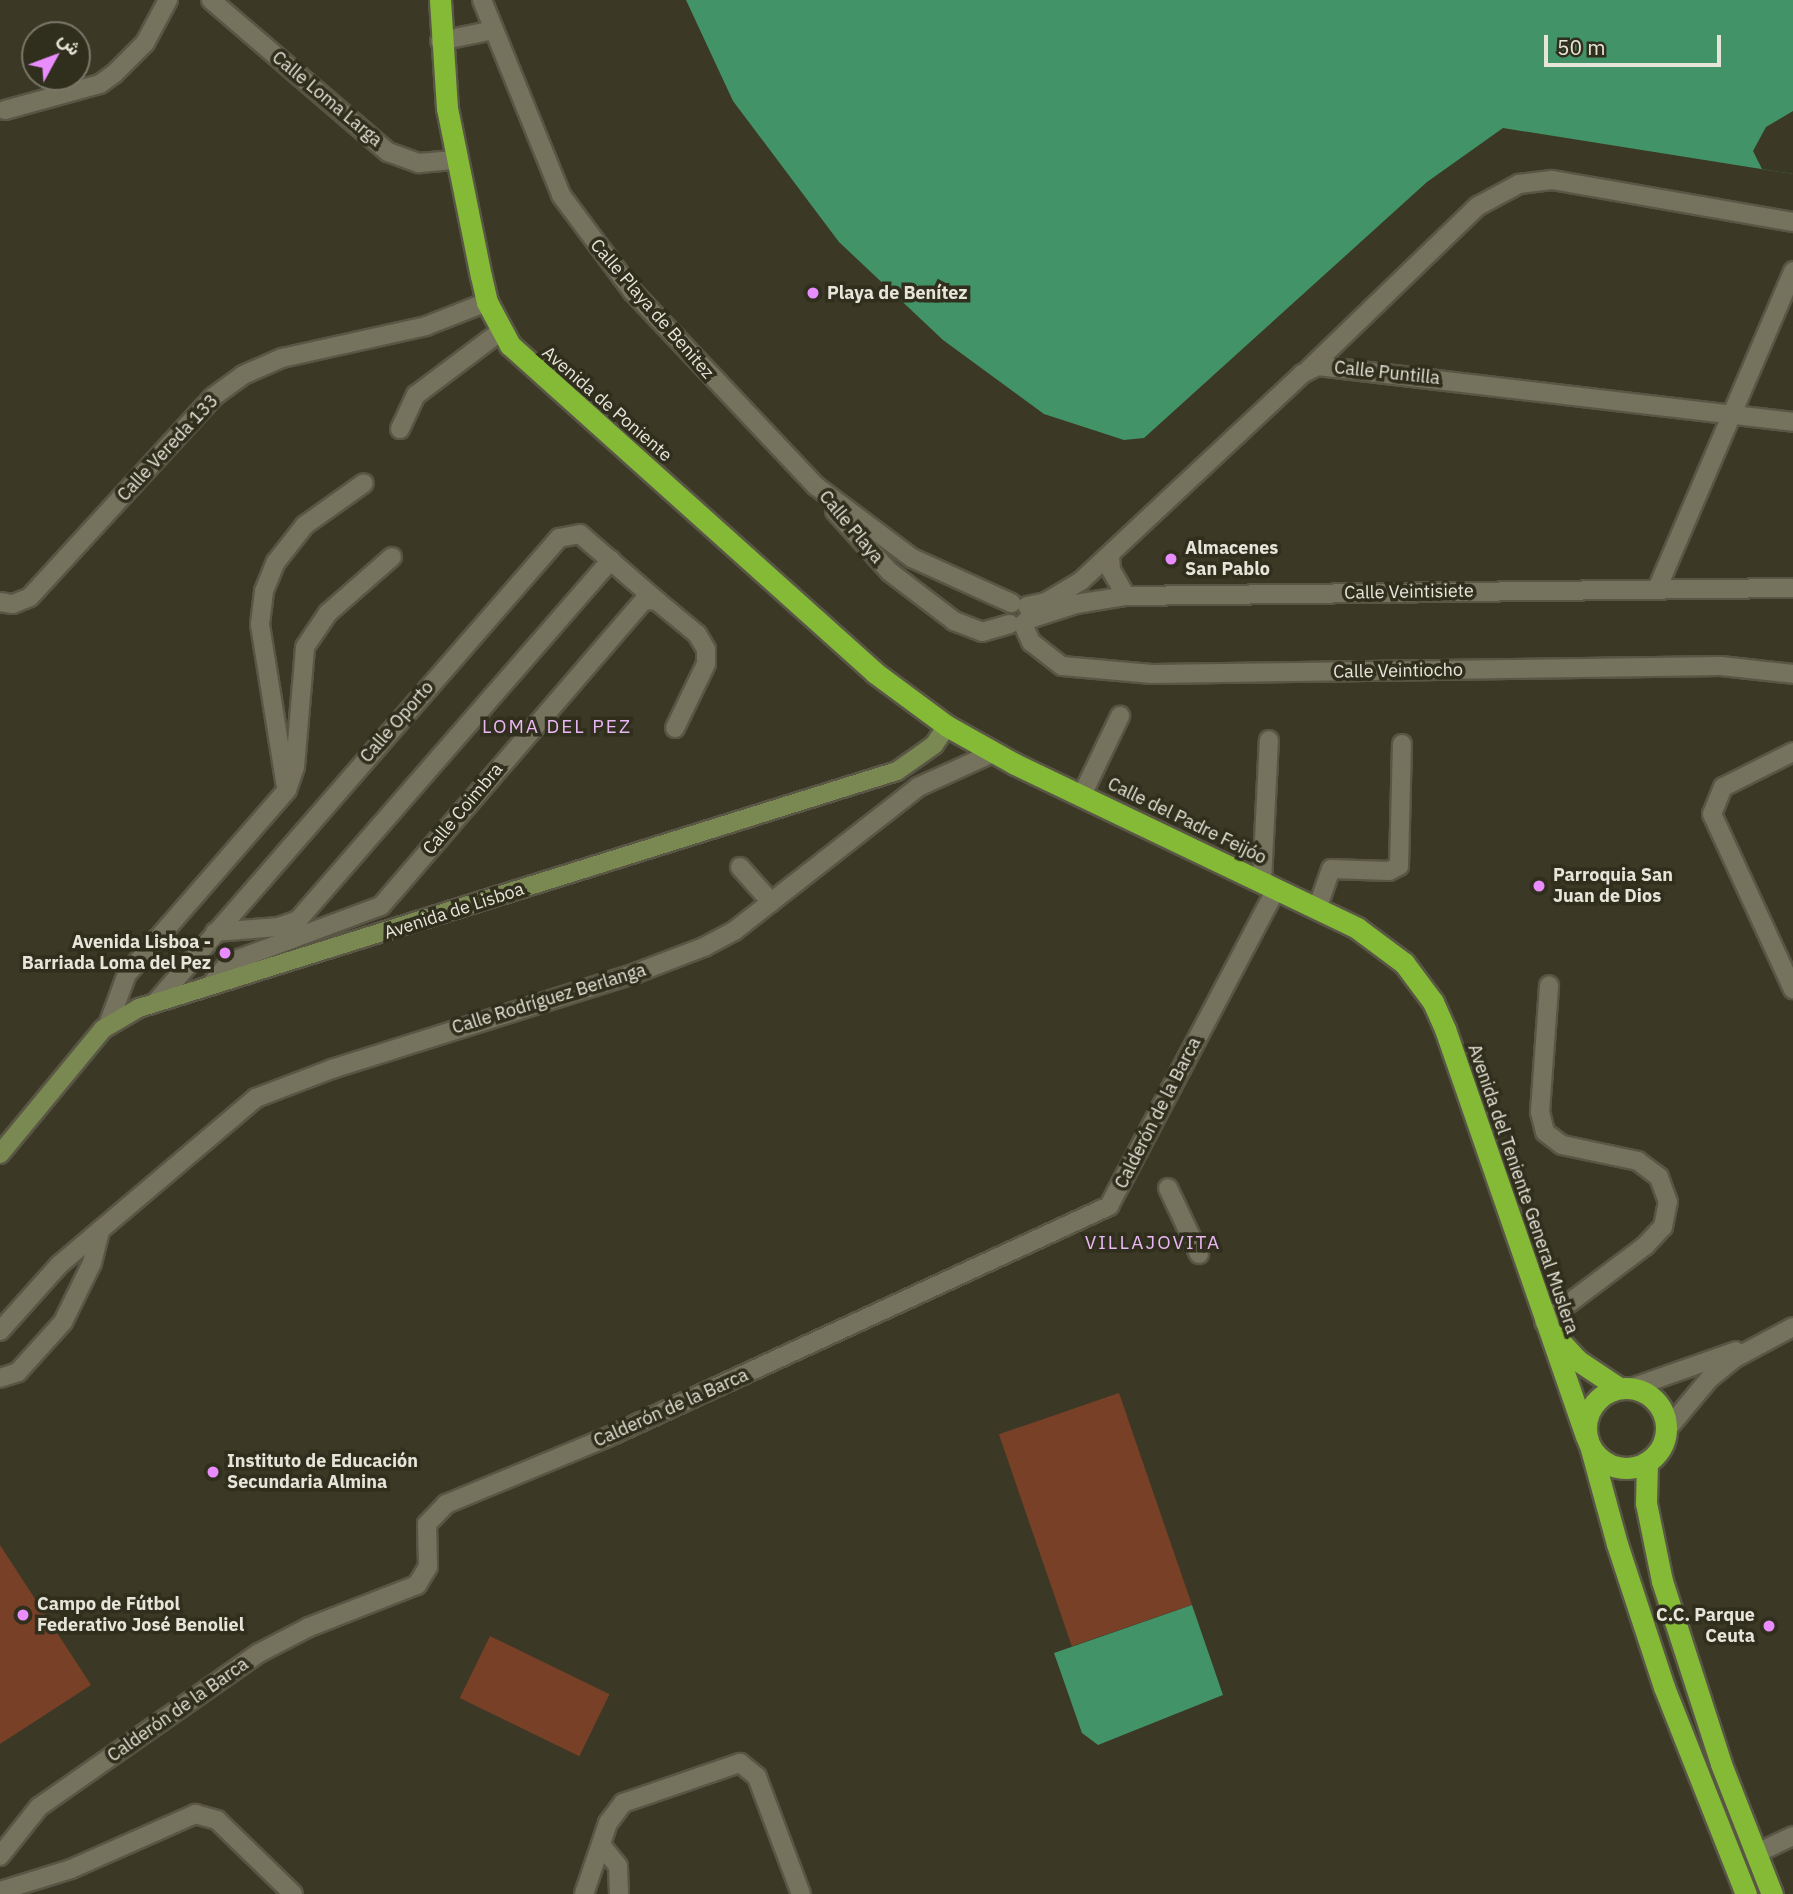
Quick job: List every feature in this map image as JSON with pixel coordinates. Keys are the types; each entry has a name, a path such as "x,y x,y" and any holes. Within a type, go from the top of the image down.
{"highway":[{"name":"Avenida de Poniente","path":"440,0 440,41 457,160 487,302 501,331 521,358 874,672 947,726"},
{"name":"Calle del Padre Feijóo","path":"947,726 993,753 1317,909 1384,944 1404,963"},
{"name":"Avenida del Teniente General Muslera","path":"1404,963 1433,1002 1445,1029 1544,1322 1589,1443 1617,1544 1664,1686 1746,1894"},
{"path":"1544,1322 1577,1360 1625,1388 1653,1399 1665,1420 1665,1432 1656,1454 1647,1462 1623,1468 1610,1465 1589,1443 1586,1424 1596,1401 1625,1388"},
{"path":"1647,1462 1646,1503 1655,1555 1690,1673 1772,1894"}],"street":[{"path":"5,110 100,84 145,43 168,0"},
{"name":"Calle Loma Larga","path":"211,0 388,152 419,163 457,160"},
{"path":"440,41 494,30 482,0"},
{"name":"Calle Playa de Benitez","path":"494,30 561,195 598,251 816,486"},
{"path":"1309,369 1478,206 1519,184 1552,180 1793,222"},
{"path":"1657,589 1793,271"},
{"name":"Calle Vereda 133","path":"0,602 13,604 30,597 213,397 243,376 282,358 426,326 487,302"},
{"path":"400,429 416,395 501,331"},
{"name":"Calle Puntilla","path":"1020,616 1065,593 1110,555 1309,369 1335,366 1731,412 1793,422"},
{"path":"287,790 260,624 264,591 276,562 305,524 364,483"},
{"name":"Calle Playa","path":"816,486 860,543 921,598 967,628 982,632 1020,616"},
{"name":"Calle Playa","path":"816,486 912,558 1020,616"},
{"name":"Calle Oporto","path":"156,1002 559,538 580,534 657,601"},
{"path":"1110,555 1111,570 1126,596"},
{"path":"108,1026 127,974 287,790 295,766 305,647 328,613 392,557"},
{"path":"215,932 278,927 303,915 611,560"},
{"name":"Calle Veintisiete","path":"1020,616 1126,596 1793,588"},
{"name":"Calle Coimbra","path":"210,986 235,961 381,906 634,606 643,600 657,601"},
{"path":"657,601 697,634 706,649 706,664 675,728"},
{"name":"Calle Veintiocho","path":"1020,616 1031,642 1062,666 1152,674 1721,666 1793,674"},
{"path":"1082,795 1120,716"},
{"name":"Avenida de Lisboa","path":"0,1154 108,1026 156,1002 897,771 925,753 947,726"},
{"path":"1269,740 1269,885"},
{"path":"1317,909 1331,869 1389,871 1399,866 1402,744"},
{"path":"1793,752 1735,779 1715,800 1714,822 1793,989"},
{"name":"Calle Rodríguez Berlanga","path":"0,1331 59,1265 256,1098 432,1035 681,956 734,931 934,777 993,753"},
{"path":"740,867 771,902"},
{"name":"Calderón de la Barca","path":"0,1856 39,1807 259,1653 309,1627 417,1586 425,1578 428,1567 427,1524 446,1504 643,1421 1109,1206 1269,885"},
{"path":"1544,1322 1645,1246 1663,1227 1668,1202 1659,1177 1638,1161 1562,1145 1545,1132 1540,1112 1549,985"},
{"path":"1168,1188 1199,1254"},
{"path":"0,1378 18,1372 63,1322 92,1263 100,1230"},
{"path":"1625,1388 1765,1340 1793,1327"},
{"path":"1665,1432 1709,1379 1765,1340"},
{"path":"584,1894 613,1812 623,1803 740,1763 757,1777 801,1894"},
{"path":"0,1891 71,1869 195,1814 217,1820 293,1894"},
{"path":"1755,1854 1793,1836"},
{"path":"601,1845 618,1866 619,1894"}],"shaded area":[{"path":"686,0 1793,0 1793,174 1503,128 1427,182 1144,438 1124,440 1044,414 943,340 839,242 733,101"},
{"path":"1119,1393 1192,1605 1072,1646 999,1434"},
{"name":"Campo de Fútbol Federativo José Benoliel","path":"0,1545 91,1685 0,1744"},
{"path":"1192,1605 1223,1695 1098,1745 1082,1733 1054,1653"},
{"path":"490,1636 610,1694 579,1756 460,1698"}],"pier":[{"path":"1793,111 1793,174 1762,169 1753,151 1766,127"}],"place":[{"name":"Playa de Benítez","path":"813,293"},
{"name":"Almacenes San Pablo","path":"1171,559"},
{"name":"Parroquia San Juan de Dios","path":"1539,886"},
{"name":"Avenida Lisboa - Barriada Loma del Pez","path":"225,953"},
{"name":"Instituto de Educación Secundaria Almina","path":"213,1472"},
{"name":"Campo de Fútbol Federativo José Benoliel","path":"23,1615"},
{"name":"C.C. Parque Ceuta","path":"1769,1626"}],"district":[{"name":"LOMA DEL PEZ","path":"557,727"},
{"name":"VILLAJOVITA","path":"1153,1243"}]}
